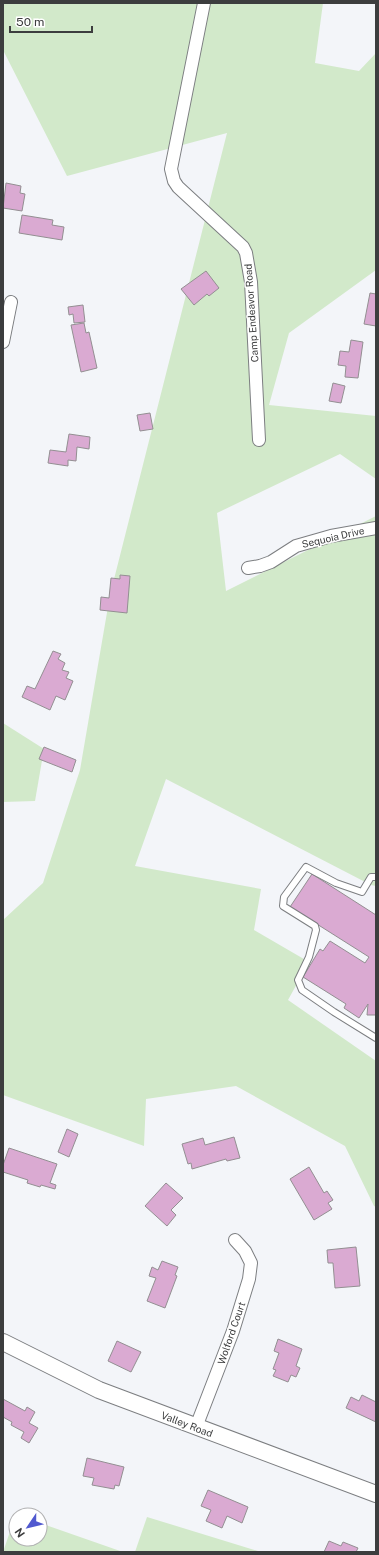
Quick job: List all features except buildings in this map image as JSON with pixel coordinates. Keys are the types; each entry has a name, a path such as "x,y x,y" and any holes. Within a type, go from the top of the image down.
{"main road":[{"name":"Valley Road","path":"3,1342 99,1390 376,1494"}],"street":[{"name":"Camp Endeavor Road","path":"204,3 171,169 174,181 178,187 243,247 246,253 251,282 259,440"},
{"path":"3,342 11,302"},
{"name":"Sequoia Drive","path":"248,568 271,562 296,546 331,536 376,528"},
{"name":"Wolford Court","path":"196,1427 233,1331 249,1279 250,1263 245,1251 235,1240"}],"lane":[{"path":"376,877 371,877 362,892 336,883 306,867 284,897 283,906 315,926 316,930 309,957 298,980 302,990 376,1038"}],"green space":[{"path":"3,3 323,3 315,63 359,71 376,53 376,270 289,333 269,405 376,416 376,479 340,454 217,513 226,591 376,516 376,886 371,885 166,779 135,866 261,889 254,930 309,962 288,1000 376,1061 376,1207 374,1206 345,1146 236,1086 146,1099 144,1146 3,1095 3,920 43,883 80,770 110,595 227,133 67,176 3,50"},
{"path":"3,723 44,749 35,801 3,802"},
{"path":"147,1517 258,1551 135,1552"},
{"path":"48,1526 123,1552 3,1552 8,1537 8,1547 48,1547"}]}
